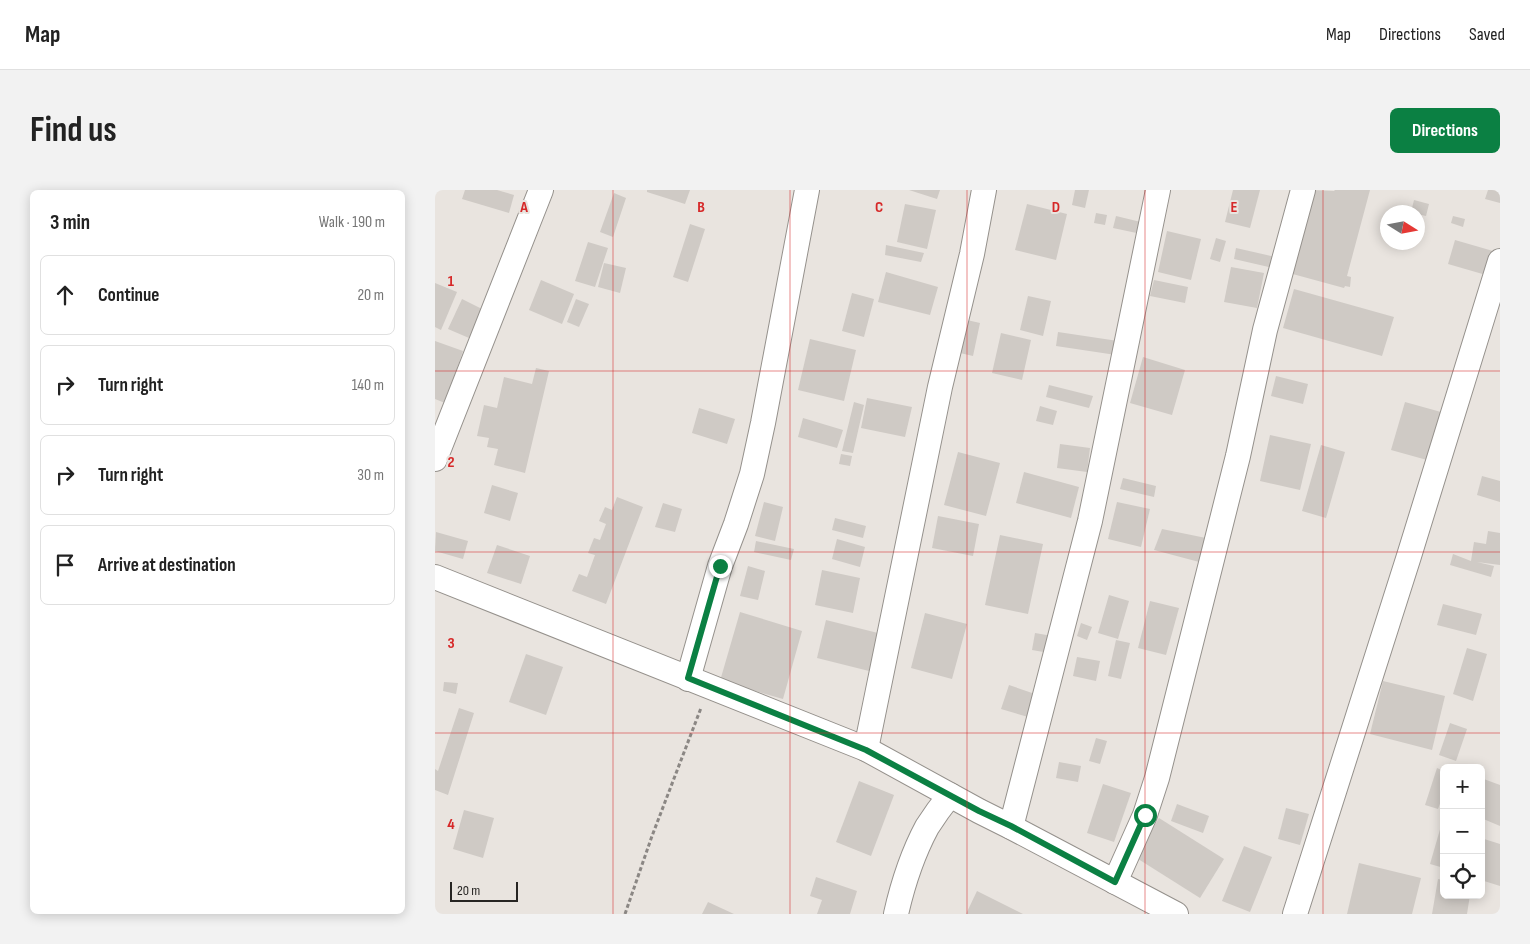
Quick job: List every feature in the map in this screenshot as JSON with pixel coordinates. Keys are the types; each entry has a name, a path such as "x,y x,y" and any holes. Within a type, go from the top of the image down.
{"street":[{"path":"435,459 541,190"},
{"path":"699,683 720,566 752,474 807,190"},
{"path":"866,750 936,405 972,254 984,190"},
{"path":"1011,826 1090,520 1158,190"},
{"path":"1115,882 1145,815 1157,778 1238,456 1265,330 1303,190"},
{"path":"1295,914 1409,556 1500,261"},
{"path":"435,577 866,750 1176,914"},
{"path":"896,914 903,882 910,862 928,825 950,795"}],"path":[{"path":"625,914 652,836 699,683"}],"building":[{"path":"465,190 497,190 514,195 509,213 462,199"},
{"path":"647,190 690,190 685,204 647,192"},
{"path":"909,190 940,190 937,199"},
{"path":"1075,190 1089,190 1085,208 1072,205"},
{"path":"1233,190 1260,190 1250,228 1225,222"},
{"path":"1312,190 1370,190 1347,276 1351,277 1350,287 1345,286 1344,288 1289,273"},
{"path":"1488,190 1500,190 1500,203 1485,199"},
{"path":"614,193 626,198 613,237 600,232"},
{"path":"1414,200 1429,204 1426,216 1425,205 1413,205"},
{"path":"905,204 936,210 927,249 897,242"},
{"path":"1027,204 1067,214 1056,260 1015,250"},
{"path":"1096,213 1107,215 1105,225 1094,223"},
{"path":"1116,216 1149,224 1146,235 1113,228"},
{"path":"1453,216 1465,219 1463,227 1451,223"},
{"path":"690,224 705,229 688,282 673,277"},
{"path":"1167,231 1201,239 1191,280 1158,272"},
{"path":"1216,238 1226,241 1220,262 1210,259"},
{"path":"1455,240 1493,251 1486,275 1448,264"},
{"path":"588,242 608,248 595,287 575,281"},
{"path":"886,245 924,253 921,262 885,255"},
{"path":"1236,248 1280,258 1278,269 1234,259"},
{"path":"604,263 626,268 620,293 598,287"},
{"path":"1231,267 1264,273 1257,308 1224,302"},
{"path":"886,272 938,287 930,315 878,302"},
{"path":"541,280 574,294 562,324 529,310"},
{"path":"1154,280 1188,287 1185,303 1150,296"},
{"path":"435,283 457,292 441,330 435,327"},
{"path":"1294,289 1394,317 1382,356 1283,328"},
{"path":"852,293 874,299 864,337 842,331"},
{"path":"1028,296 1051,301 1043,336 1020,330"},
{"path":"462,299 482,309 469,338 448,329"},
{"path":"576,299 589,304 579,327 567,322"},
{"path":"967,320 980,323 973,356 960,353"},
{"path":"1058,332 1118,341 1116,355 1056,346"},
{"path":"1001,333 1031,340 1022,380 992,373"},
{"path":"810,339 856,350 844,401 798,390"},
{"path":"435,341 463,351 445,403 435,399"},
{"path":"1143,357 1185,370 1172,415 1130,403"},
{"path":"536,368 549,371 525,473 494,465 498,449 487,447 489,438 477,436 484,405 497,408 504,377 532,384"},
{"path":"1276,376 1308,384 1303,404 1271,396"},
{"path":"1049,385 1093,396 1089,408 1046,397"},
{"path":"867,398 912,407 905,437 861,428"},
{"path":"854,402 864,405 853,453 842,451"},
{"path":"1405,402 1441,412 1427,460 1391,450"},
{"path":"1040,406 1057,411 1053,425 1036,421"},
{"path":"699,408 735,419 727,444 692,433"},
{"path":"803,418 843,430 837,448 798,437"},
{"path":"1270,435 1311,444 1300,490 1260,481"},
{"path":"1060,444 1090,448 1087,472 1057,468"},
{"path":"1321,445 1345,452 1326,518 1302,511"},
{"path":"958,452 1000,463 986,516 944,505"},
{"path":"841,454 852,456 850,466 839,464"},
{"path":"1024,472 1079,487 1071,518 1016,503"},
{"path":"1482,476 1500,481 1500,502 1477,495"},
{"path":"1123,478 1156,486 1154,497 1120,489"},
{"path":"492,485 518,493 510,521 484,513"},
{"path":"617,497 643,507 606,604 572,591 579,574 587,577 595,555 588,553 594,538 600,540 606,524 599,521 605,507 612,510"},
{"path":"764,502 783,507 775,541 755,536"},
{"path":"1117,502 1150,509 1141,547 1108,539"},
{"path":"663,503 682,509 675,532 655,527"},
{"path":"938,516 979,524 973,556 932,548"},
{"path":"835,518 866,526 863,538 832,530"},
{"path":"1162,529 1206,538 1203,563 1154,550"},
{"path":"1488,531 1500,533 1500,565 1477,562 1494,566 1491,577 1450,565 1453,554 1471,561 1474,542 1486,544"},
{"path":"436,532 468,541 463,559 435,551"},
{"path":"1000,535 1043,544 1028,614 985,605"},
{"path":"837,539 865,547 860,567 832,559"},
{"path":"756,541 794,549 791,560 754,552"},
{"path":"497,545 530,556 521,584 487,573"},
{"path":"748,566 765,571 758,600 740,596"},
{"path":"822,570 860,578 853,613 815,605"},
{"path":"1109,595 1129,601 1118,639 1098,633"},
{"path":"1150,601 1179,608 1166,655 1138,648"},
{"path":"1443,604 1482,614 1476,635 1437,625"},
{"path":"740,612 802,631 783,699 720,681"},
{"path":"925,613 967,624 952,679 911,668"},
{"path":"826,620 878,633 869,671 817,658"},
{"path":"1081,623 1092,627 1087,640 1077,636"},
{"path":"1035,633 1058,637 1055,654 1032,650"},
{"path":"1116,640 1130,643 1121,679 1108,676"},
{"path":"1467,648 1487,654 1473,701 1453,694"},
{"path":"526,654 563,667 546,715 509,702"},
{"path":"1077,657 1100,661 1096,681 1073,676"},
{"path":"1383,681 1445,696 1432,750 1370,734"},
{"path":"444,682 458,683 456,694 443,691"},
{"path":"1009,685 1035,694 1028,717 1001,709"},
{"path":"459,708 474,713 448,795 435,790 435,769 438,771"},
{"path":"1450,723 1467,729 1456,761 1439,755"},
{"path":"1096,738 1107,741 1100,764 1089,761"},
{"path":"1059,762 1081,766 1078,782 1056,778"},
{"path":"1437,768 1440,769 1440,804 1438,809 1425,805"},
{"path":"1485,779 1500,785 1500,826 1485,820"},
{"path":"859,781 894,795 871,856 836,842"},
{"path":"1103,784 1131,793 1114,842 1087,833"},
{"path":"1177,804 1209,816 1203,833 1171,821"},
{"path":"1286,808 1309,814 1300,845 1278,839"},
{"path":"464,810 494,818 483,858 453,849"},
{"path":"1159,818 1224,859 1200,898 1135,857"},
{"path":"1440,829 1440,867 1430,864"},
{"path":"1485,839 1500,844 1500,886 1485,881"},
{"path":"1244,846 1272,857 1250,912 1222,901"},
{"path":"1359,863 1421,878 1412,914 1347,914"},
{"path":"816,877 857,891 850,914 817,914 822,900 810,896"},
{"path":"1438,879 1440,879 1440,899 1469,899 1467,914 1432,914"},
{"path":"977,891 1023,914 966,914"},
{"path":"708,902 734,914 702,914"}],"route":[{"path":"720,566 688,678 866,750 1115,882 1145,815"}]}
